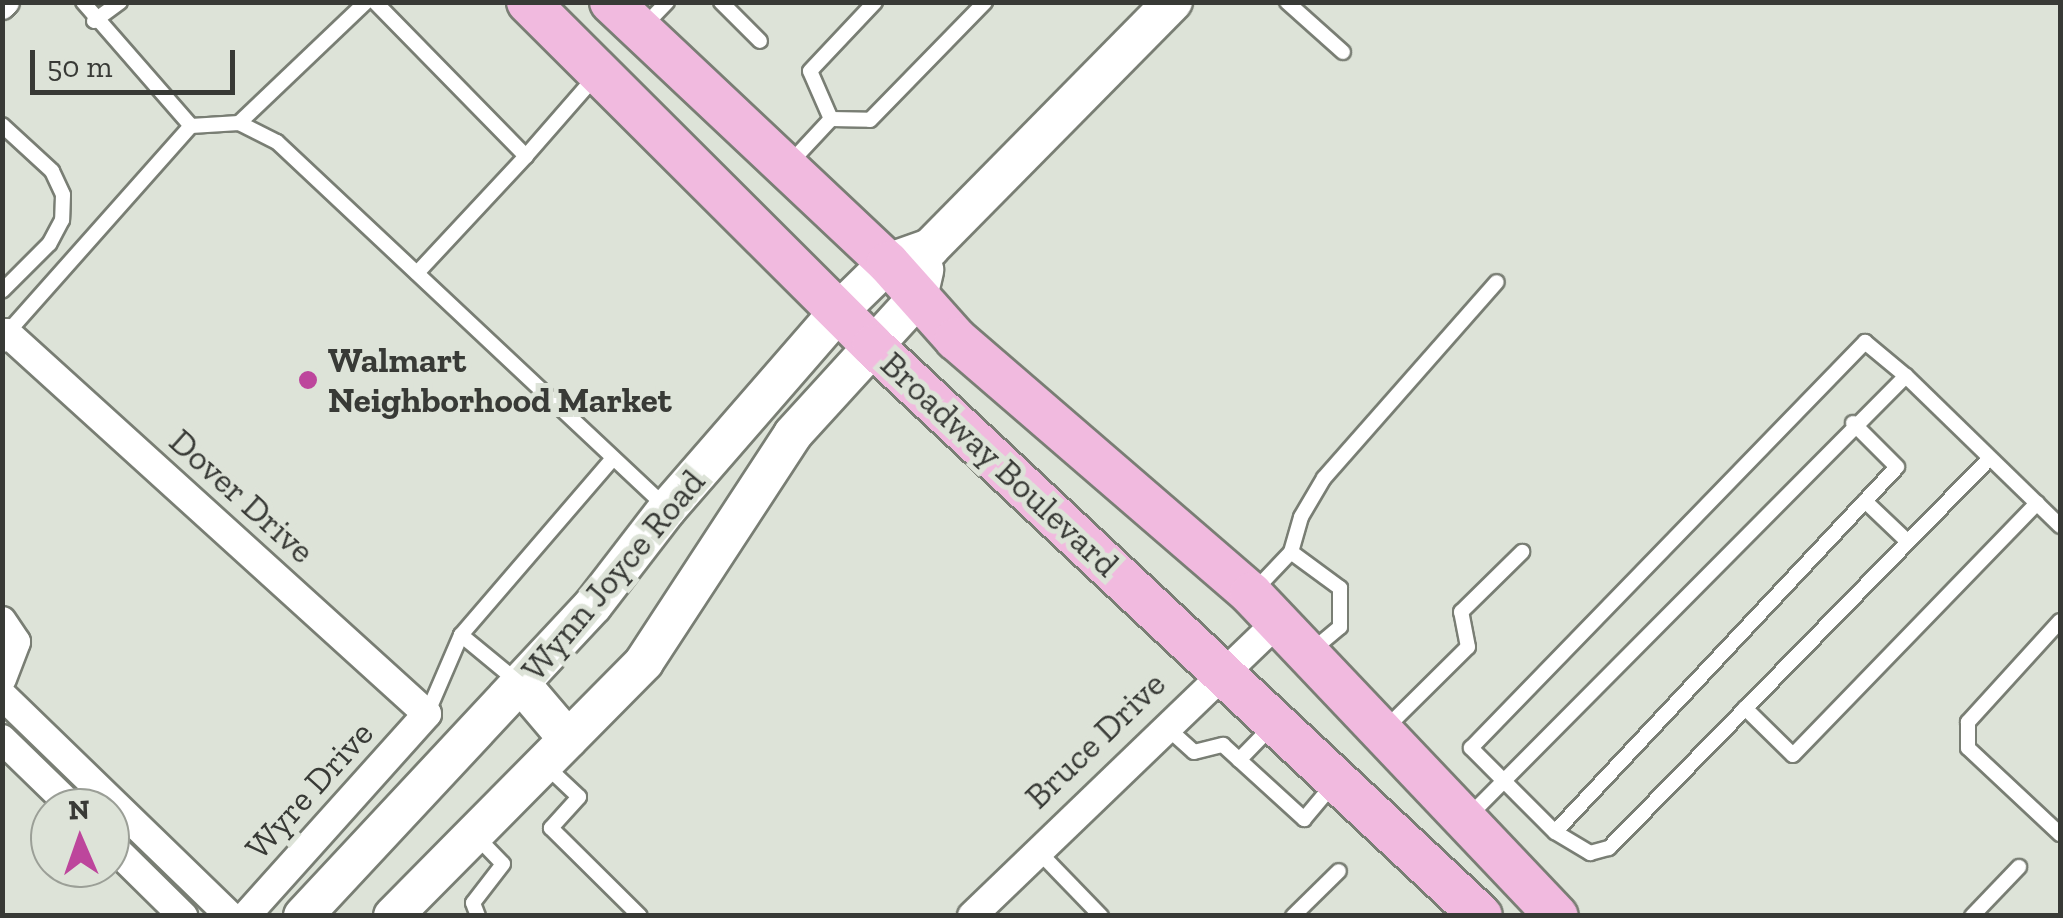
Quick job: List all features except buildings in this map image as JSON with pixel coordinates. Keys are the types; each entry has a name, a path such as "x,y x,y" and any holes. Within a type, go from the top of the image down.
{"main road":[{"name":"Broadway Boulevard","path":"528,2 841,309 873,346 1481,916"},
{"name":"Wynn Joyce Road","path":"304,916 522,685 667,508 841,309 888,263 930,248 1173,2"},
{"name":"Broadway Boulevard","path":"640,12 786,168 888,263 956,339 1310,652 1557,916"},
{"path":"599,72 640,12"},
{"name":"Wynn Joyce Road","path":"393,916 644,662 794,434 918,297 930,248"},
{"path":"522,685 556,752"}],"street":[{"name":"Dover Drive","path":"5,336 428,714"},
{"name":"Bruce Drive","path":"972,916 1221,669 1263,608"},
{"path":"2,620 16,642 2,678"},
{"path":"2,695 87,788"},
{"name":"Wyre Drive","path":"246,916 428,714"},
{"path":"2,739 52,788"},
{"path":"130,828 230,916"},
{"path":"130,864 183,916"}],"lane":[{"path":"83,2 94,21 191,126"},
{"path":"94,21 120,2"},
{"path":"240,123 366,2"},
{"path":"375,2 526,156"},
{"path":"721,2 760,41"},
{"path":"830,119 810,70 875,2"},
{"path":"786,168 830,119 870,120 984,2"},
{"path":"1287,2 1343,52"},
{"path":"417,273 599,72"},
{"path":"5,336 191,126 240,123 277,142 667,508"},
{"path":"2,126 52,171 64,196 62,220 49,244 2,291"},
{"path":"1263,608 1291,552 1300,517 1324,478 1497,282"},
{"path":"1990,458 1609,848 1590,853 1556,832 1471,748 1866,342 1906,376 2060,526"},
{"path":"1467,819 1853,423 1906,376"},
{"path":"1556,832 1896,466 1853,423"},
{"path":"428,714 462,635 614,458"},
{"path":"1864,501 1908,542"},
{"path":"1745,708 1793,756 2037,503"},
{"path":"1291,552 1340,588 1345,607 1340,627 1310,652"},
{"path":"1384,730 1468,647 1461,612 1522,552"},
{"path":"2060,621 1968,722 1968,748 2060,834"},
{"path":"462,635 522,685"},
{"path":"1239,760 1276,722"},
{"path":"1164,725 1194,752 1223,744 1304,819 1338,779"},
{"path":"556,752 579,797 551,828 640,916"},
{"path":"473,832 503,864 473,902 478,916"},
{"path":"1036,850 1101,916"},
{"path":"1972,916 2019,867"},
{"path":"1293,916 1339,872"}],"place":[{"name":"Walmart Neighborhood Market","path":"308,380"}]}
